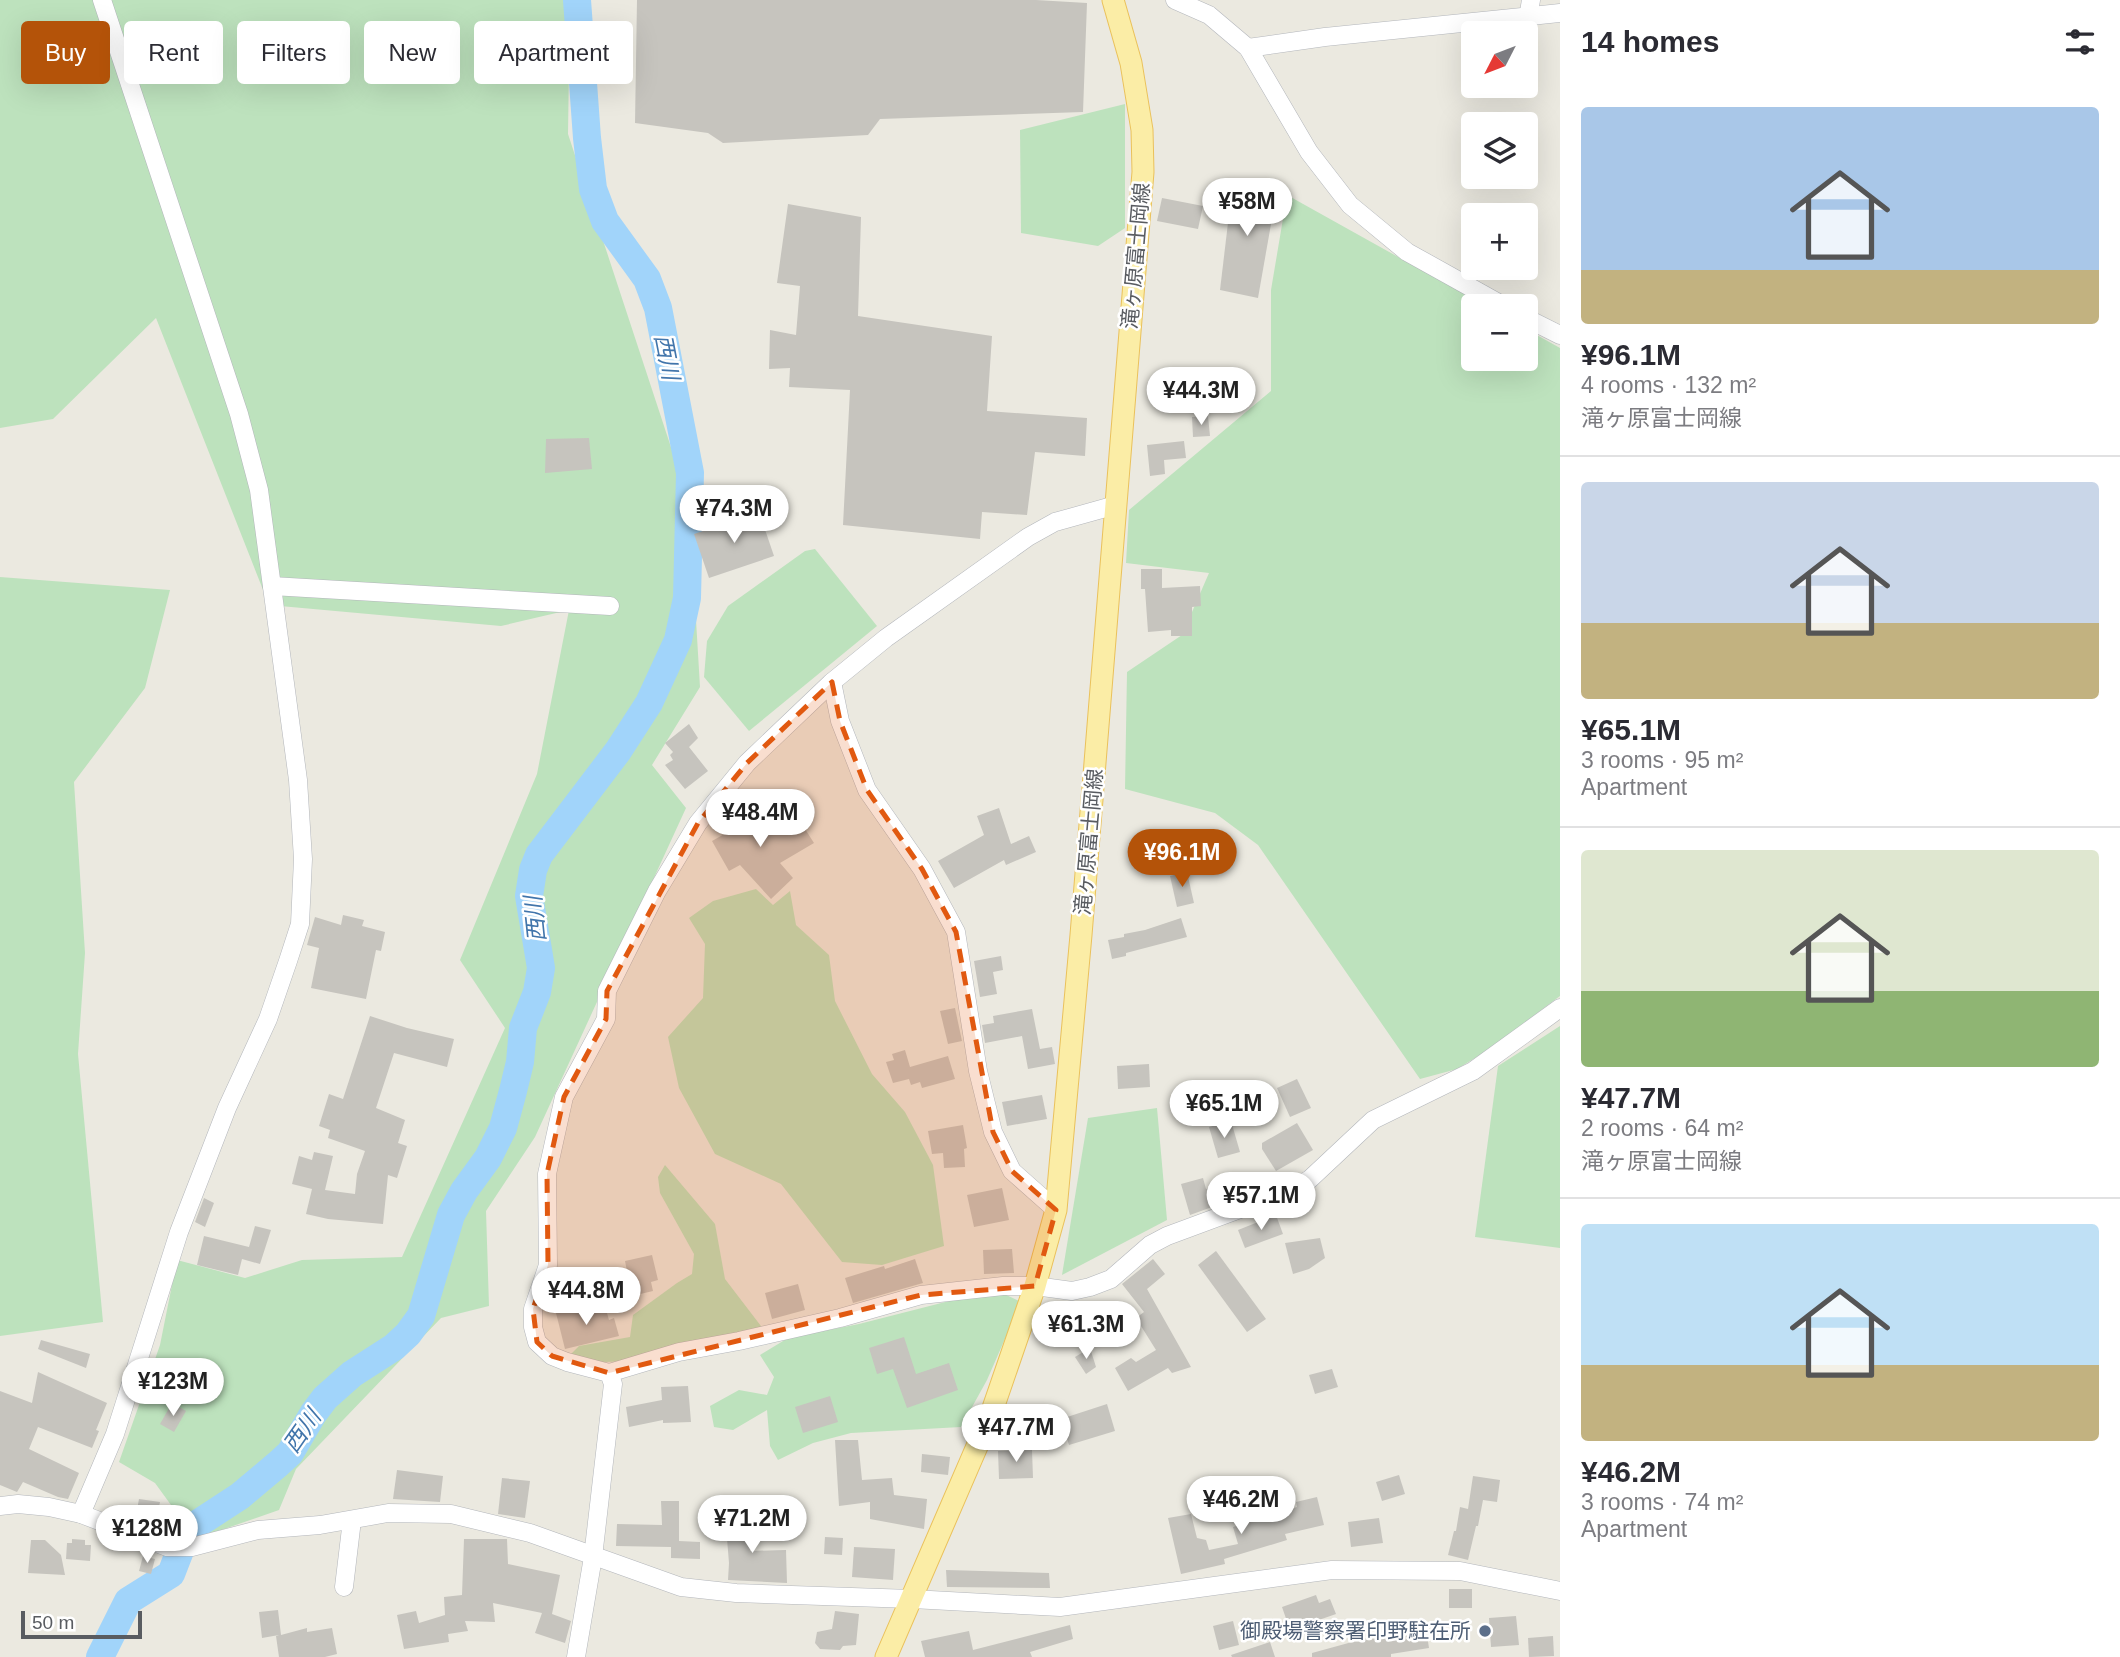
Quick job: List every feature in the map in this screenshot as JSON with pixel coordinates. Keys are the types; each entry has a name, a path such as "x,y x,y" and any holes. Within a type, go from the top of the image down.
{"main road":[{"name":"滝ヶ原富士岡線","path":"886,1657 991,1414 1035,1286 1056,1210 1143,172 1142,130 1131,63 1113,0"}],"street":[{"path":"81,1514 115,1434 179,1232 227,1108 268,1019 300,924 303,859 298,780 259,490 239,415 102,0"},
{"path":"1175,0 1209,15 1248,48 1309,152 1350,205 1407,252 1482,294"},
{"path":"1248,48 1529,9 1560,13"},
{"path":"1538,324 1560,335"},
{"path":"1116,505 1055,522 1028,537 886,638 832,682 747,763 698,823 657,891 628,947 607,991 606,1019 564,1097 547,1174 548,1265 533,1309 533,1327 537,1342 552,1356 609,1373 678,1352 840,1318 921,1295 1003,1286 1035,1286 1072,1291 1090,1287 1111,1279 1150,1245 1167,1236 1294,1189 1310,1179 1373,1120 1473,1071 1560,1008"},
{"path":"272,586 610,606"},
{"path":"832,682 840,721 867,790 922,869 956,932 978,1071 993,1132 1012,1171 1056,1210"},
{"path":"576,1657 593,1557 612,1384 609,1373"},
{"path":"0,1506 18,1504 49,1507 81,1514 167,1547 192,1547 258,1530 320,1525 388,1513 451,1514 530,1533 681,1587 736,1593 1060,1607 1332,1570 1460,1571 1560,1591"},
{"path":"344,1587 352,1520"}],"highlighted area":[{"path":"832,682 840,721 867,790 922,869 956,932 993,1132 1012,1171 1056,1210 1035,1286 921,1295 609,1373 552,1356 537,1342 533,1309 548,1265 547,1174 564,1097 606,1019 607,991 698,823 747,763"}],"green space":[{"path":"0,0 570,0 570,21 474,21 474,84 569,84 568,134 689,502 700,687 652,765 686,808 535,1137 486,1211 489,1306 441,1318 296,1469 279,1510 207,1535 179,1516 155,1483 119,1462 160,1345 177,1260 245,1278 302,1260 402,1257 505,1028 460,960 537,774 569,610 501,626 269,605 156,318 53,419 0,428"},
{"path":"1125,104 1125,228 1098,246 1021,233 1020,130"},
{"path":"1287,195 1464,294 1461,294 1461,371 1538,371 1538,336 1560,348 1560,996 1488,1050 1457,1069 1420,1079 1258,845 1215,813 1125,789 1127,672 1182,635 1209,573 1126,563 1129,510 1271,391 1271,290"},
{"path":"815,549 877,626 749,731 704,677 707,641 728,606 805,551"},
{"path":"0,577 170,590 145,688 74,782 85,953 78,1054 103,1322 0,1336"},
{"path":"756,889 773,905 790,891 796,925 829,955 835,1001 872,1074 905,1112 933,1165 944,1246 882,1265 842,1262 781,1184 715,1154 679,1088 668,1037 703,998 705,944 689,918 713,901"},
{"path":"1560,1026 1560,1248 1475,1237 1498,1066"},
{"path":"1157,1108 1167,1220 1062,1275 1088,1118"},
{"path":"665,1165 715,1224 725,1279 764,1330 637,1361 603,1362 569,1356 579,1346 630,1337 633,1315 692,1274 694,1254 660,1193 658,1177"},
{"path":"1000,1292 1021,1302 987,1380 961,1427 851,1433 813,1443 778,1460 770,1446 767,1410 733,1430 714,1427 710,1406 739,1390 767,1395 774,1377 760,1355 788,1338 859,1324 961,1298"}],"building":[{"path":"637,0 1036,0 1087,3 1083,112 880,119 868,135 723,143 708,133 635,123"},
{"path":"1233,181 1277,190 1258,298 1220,290"},
{"path":"1162,198 1203,206 1198,229 1157,221"},
{"path":"788,204 861,217 858,316 992,336 987,411 1087,418 1085,456 1035,452 1027,515 982,512 980,539 843,525 850,390 789,387 790,368 769,369 770,330 796,335 800,286 777,283"},
{"path":"1208,416 1210,436 1193,437 1192,417"},
{"path":"589,438 592,469 545,473 546,439"},
{"path":"1184,441 1186,458 1164,460 1165,474 1150,476 1147,445"},
{"path":"759,512 774,556 709,578 694,534"},
{"path":"1141,569 1162,569 1162,588 1200,586 1201,606 1192,607 1192,636 1171,636 1171,630 1148,632 1145,589 1141,589"},
{"path":"689,724 698,738 689,747 708,771 685,789 665,765 673,760 670,755 673,752 665,743"},
{"path":"728,804 750,821 759,841 798,818 814,843 780,863 793,878 771,899 740,865 729,871 712,841 728,832 714,821"},
{"path":"999,808 1011,844 1029,836 1036,852 1006,865 1004,860 954,888 938,861 984,835 977,816"},
{"path":"1187,872 1194,903 1177,907 1170,876"},
{"path":"343,915 364,920 362,926 385,932 381,951 376,950 366,999 311,988 319,948 307,945 315,917 341,925"},
{"path":"1181,918 1187,937 1112,959 1108,940"},
{"path":"1001,956 1003,970 993,972 997,994 980,997 974,961"},
{"path":"955,1008 962,1041 948,1044 940,1011"},
{"path":"1032,1009 1040,1049 1052,1047 1055,1064 1028,1069 1022,1036 985,1043 982,1025 994,1023 993,1016"},
{"path":"370,1016 454,1039 447,1067 394,1053 376,1108 405,1120 398,1143 407,1146 397,1178 388,1175 383,1224 328,1219 306,1214 312,1189 292,1184 299,1156 312,1160 314,1152 333,1156 325,1190 355,1194 357,1174 365,1151 328,1138 330,1130 319,1126 329,1094 343,1099"},
{"path":"905,1050 910,1067 948,1056 955,1079 922,1088 920,1082 911,1085 909,1079 893,1083 886,1062 894,1060 892,1054"},
{"path":"1149,1064 1150,1087 1118,1089 1117,1066"},
{"path":"1297,1079 1311,1108 1290,1117 1277,1088"},
{"path":"1042,1095 1047,1119 1007,1126 1002,1102"},
{"path":"1231,1121 1240,1152 1218,1158 1209,1127"},
{"path":"1297,1123 1313,1150 1276,1171 1262,1149 1262,1143"},
{"path":"963,1125 967,1148 964,1149 965,1167 944,1168 943,1153 932,1154 928,1131"},
{"path":"1251,1176 1256,1191 1190,1215 1181,1184 1203,1178 1206,1189"},
{"path":"1002,1188 1009,1220 974,1227 967,1195"},
{"path":"204,1198 214,1203 205,1227 195,1222"},
{"path":"1276,1215 1283,1234 1245,1248 1238,1230"},
{"path":"255,1226 271,1230 260,1264 242,1259 238,1275 197,1265 204,1236 249,1247"},
{"path":"1320,1238 1325,1258 1309,1269 1293,1274 1285,1243"},
{"path":"1012,1249 1014,1273 984,1274 983,1250"},
{"path":"1216,1251 1266,1319 1247,1332 1198,1265"},
{"path":"652,1255 658,1280 651,1282 653,1291 632,1296 625,1261"},
{"path":"915,1259 923,1283 853,1303 845,1278"},
{"path":"1153,1259 1165,1274 1147,1289 1191,1367 1172,1373 1168,1368 1128,1391 1115,1368 1131,1358 1136,1362 1156,1350 1136,1318 1144,1312 1122,1284"},
{"path":"798,1284 805,1310 772,1319 765,1293"},
{"path":"605,1306 609,1320 614,1318 619,1336 565,1349 556,1313 581,1307 582,1312"},
{"path":"904,1337 916,1374 949,1363 958,1390 907,1408 893,1369 877,1374 869,1348"},
{"path":"41,1340 90,1354 86,1368 38,1349"},
{"path":"1090,1348 1096,1367 1086,1374 1075,1357"},
{"path":"1332,1369 1338,1387 1315,1394 1309,1375"},
{"path":"38,1372 107,1403 92,1448 38,1427 29,1449 79,1473 68,1499 23,1482 17,1492 0,1485 0,1391 32,1403"},
{"path":"688,1386 691,1422 663,1423 663,1420 629,1427 626,1407 662,1400 661,1387"},
{"path":"830,1396 838,1422 803,1433 795,1407"},
{"path":"172,1403 186,1411 174,1432 160,1424"},
{"path":"1107,1404 1115,1431 1069,1445 1061,1419"},
{"path":"835,1440 858,1440 862,1480 892,1478 894,1495 927,1499 924,1529 870,1519 870,1502 839,1506"},
{"path":"1032,1450 1033,1478 999,1479 998,1451"},
{"path":"922,1454 950,1457 948,1475 921,1472"},
{"path":"397,1470 443,1476 440,1502 393,1499"},
{"path":"1399,1475 1405,1494 1382,1501 1376,1482"},
{"path":"1473,1476 1500,1480 1497,1502 1483,1500 1468,1560 1448,1555 1460,1507 1468,1509"},
{"path":"502,1478 530,1481 525,1518 498,1514"},
{"path":"1317,1497 1324,1525 1285,1534 1287,1540 1224,1559 1225,1564 1181,1574 1168,1518 1191,1514 1197,1538 1206,1540 1209,1550 1238,1544 1233,1527 1297,1507 1296,1502"},
{"path":"139,1499 160,1502 155,1525 135,1521"},
{"path":"661,1501 679,1501 679,1541 700,1542 700,1559 671,1558 671,1547 616,1546 617,1524 662,1525"},
{"path":"747,1512 750,1551 786,1550 787,1583 728,1580 725,1514"},
{"path":"1379,1518 1383,1543 1351,1547 1348,1522"},
{"path":"825,1537 843,1538 842,1555 824,1554"},
{"path":"72,1539 85,1540 85,1545 91,1545 90,1561 66,1559 67,1543 72,1543"},
{"path":"464,1539 507,1539 508,1564 560,1575 552,1614 571,1621 565,1643 535,1633 542,1613 493,1603 495,1622 465,1621 468,1631 448,1634 449,1642 404,1649 397,1615 416,1611 419,1623 445,1615 444,1597 462,1595"},
{"path":"31,1540 45,1540 61,1555 65,1575 28,1573"},
{"path":"854,1547 895,1549 893,1580 852,1577"},
{"path":"143,1556 155,1559 151,1574 139,1571"},
{"path":"946,1570 1049,1573 1050,1588 947,1587"},
{"path":"1449,1589 1472,1589 1472,1608 1449,1608"},
{"path":"1316,1595 1319,1603 1330,1599 1336,1614 1290,1630 1282,1607"},
{"path":"278,1610 281,1635 307,1628 307,1632 332,1628 337,1654 325,1657 279,1657 276,1636 279,1635 262,1638 259,1612"},
{"path":"835,1611 859,1614 856,1645 843,1646 840,1650 820,1649 815,1643 817,1632 832,1629"},
{"path":"1516,1616 1519,1645 1491,1647 1489,1618"},
{"path":"1233,1621 1239,1645 1219,1650 1213,1626"},
{"path":"1425,1622 1429,1648 1391,1654 1391,1657 1312,1657 1312,1653"},
{"path":"1070,1625 1073,1639 1030,1652 1032,1657 925,1657 921,1641 969,1631 973,1650"},
{"path":"1553,1636 1554,1656 1529,1657 1528,1638"},
{"path":"1270,1642 1275,1657 1231,1655"}],"waterway":[{"name":"西川","path":"100,1657 128,1601 171,1574 188,1530 240,1496 290,1453 325,1398 352,1374 394,1347 421,1316 451,1215 464,1191 488,1158 503,1128 513,1091 520,1062 523,1028 537,992 541,968 529,896 533,870 539,855 618,751 649,703 678,640 687,598 690,473 658,308 647,279 605,221 593,189 577,0"}],"place":[{"name":"御殿場警察署印野駐在所","path":"1485,1631"}]}
